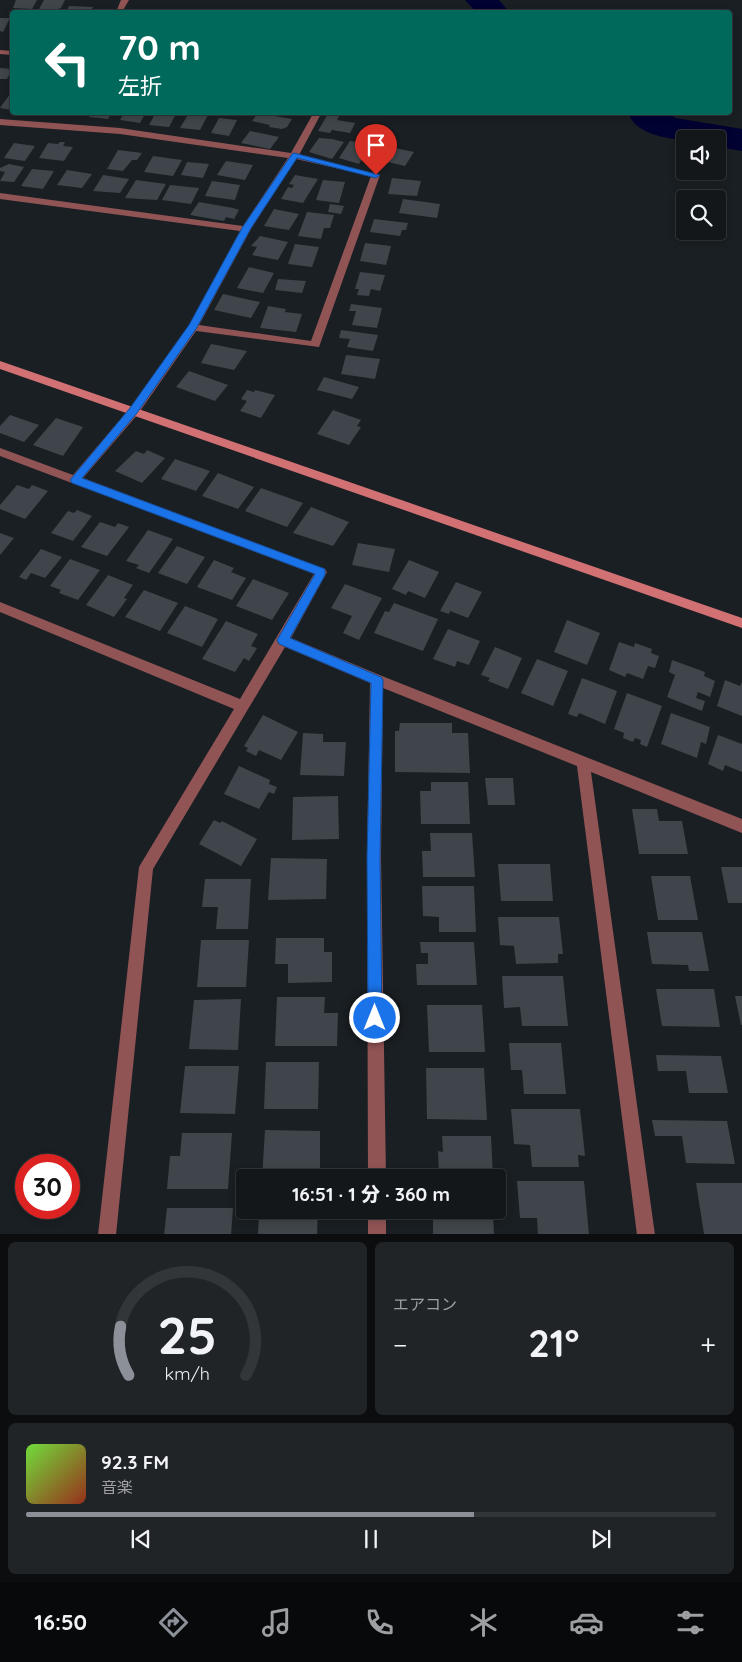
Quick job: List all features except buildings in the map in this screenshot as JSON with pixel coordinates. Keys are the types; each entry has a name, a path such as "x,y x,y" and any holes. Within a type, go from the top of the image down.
{"street":[{"path":"75,480 134,411 193,327 246,228 294,156 316,115"},
{"path":"0,122 120,131 294,156 376,175 315,345 193,327"},
{"path":"0,196 246,228"},
{"path":"0,365 742,623"},
{"path":"0,452 322,572 146,867 107,1234"},
{"path":"0,607 242,706"},
{"path":"283,640 377,680 742,826"},
{"path":"377,680 374,858 377,1169"},
{"path":"584,763 646,1234"},
{"path":"377,1219 377,1234"}],"waterway":[{"path":"481,0 491,10"},
{"path":"647,115 648,118 667,127 742,140"}],"route":[{"path":"375,1018 374,858 377,680 283,640 322,572 75,480 134,411 193,327 246,228 294,156 376,175"}]}
